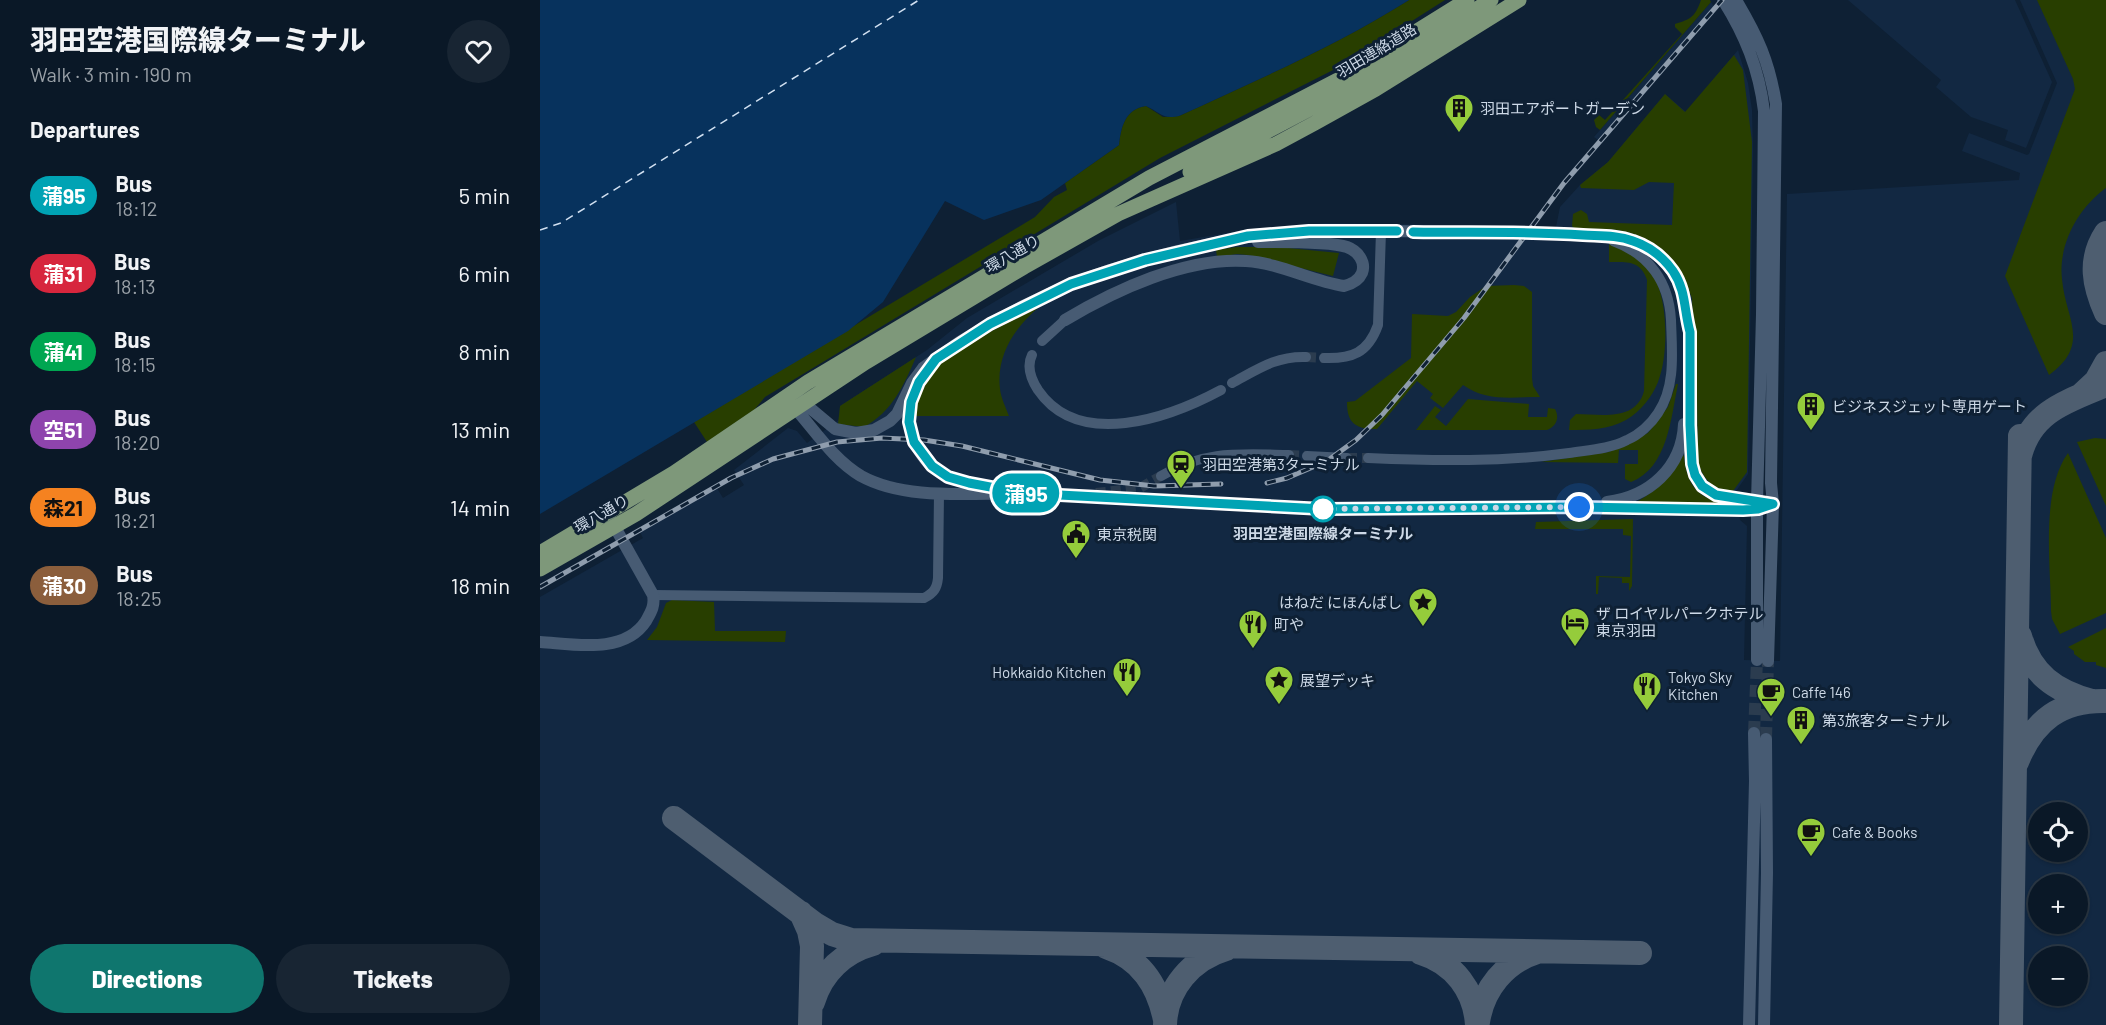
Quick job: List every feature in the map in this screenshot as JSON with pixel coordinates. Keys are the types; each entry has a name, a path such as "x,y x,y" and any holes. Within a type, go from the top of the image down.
{"main road":[{"name":"環八通り","path":"540,553 611,520 720,460 797,401 1149,178 1338,80 1467,0"},
{"name":"羽田連絡道路","path":"1276,127 1368,78 1491,0"},
{"name":"環八通り","path":"540,569 674,473 961,303 1120,213 1307,128 1376,89 1519,0"},
{"path":"1149,178 1276,127"},
{"path":"1120,213 1176,179 1276,127"}],"street":[{"path":"1723,0 1739,26 1756,65 1764,111 1757,506 1762,661 1773,504 1771,483 1776,104 1769,66 1736,0"},
{"path":"797,401 835,429 856,433 874,430 897,414 923,368 990,324 1080,280 1169,253 1248,236 1330,230 1569,234 1615,237 1634,241 1659,256 1679,282 1686,301 1690,332 1692,464 1695,475 1702,486 1716,495 1757,506"},
{"path":"1324,358 1341,359 1360,352 1376,332 1381,231"},
{"path":"1368,458 1466,460 1551,455 1612,446 1627,440 1647,426 1663,404 1670,384 1671,318 1668,296 1658,275 1644,258 1624,245 1598,236"},
{"path":"1042,341 1065,320 1086,307 1151,278 1174,271 1221,262 1246,261 1344,286 1354,282 1363,271 1364,265 1360,257 1348,247 1230,241"},
{"path":"1579,507 1617,501 1637,495 1662,477 1674,462 1683,432 1687,321"},
{"path":"1032,356 1029,371 1045,399 1062,414 1090,424 1110,424 1153,417 1198,402 1221,390"},
{"path":"1232,383 1275,360 1289,356 1306,357"},
{"path":"936,359 919,382 911,402 909,422 914,442 919,450 932,466 948,477 1022,493"},
{"path":"797,401 842,463 862,477 903,491 1075,495 1263,506"},
{"path":"1161,476 1186,462 1216,455 1288,455"},
{"path":"1307,456 1347,458"},
{"path":"653,595 924,598 932,594 937,587 939,493"},
{"path":"1075,495 1094,493"},
{"path":"1324,509 1757,506 1773,504"},
{"path":"540,642 603,645 631,636 644,625 653,609 653,595 611,520"},
{"path":"1749,1025 1755,781 1754,733"},
{"path":"1764,1025 1767,873 1766,739"}],"shaded area":[{"path":"540,0 1409,0 1325,47 1179,116 1165,116 1146,106 1133,111 1125,120 1119,145 1041,200 984,220 945,201 883,302 848,331 540,514"},
{"path":"1848,0 2015,0 2052,82 2026,148 2005,140 2008,130 1971,117 1936,87 1941,80"},
{"path":"2020,0 2106,0 2106,1025 540,1025 540,597 643,538 640,532 715,485 723,498 744,485 734,470 788,428 797,431 807,443 839,420 840,406 927,350 967,318 1098,241 1176,202 1180,241 1250,229 1326,223 1556,227 1560,207 1580,185 1608,162 1665,94 1686,112 1738,50 1748,83 1752,110 1753,150 1748,474 1736,491 1740,520 1747,526 1744,660 1780,661 1787,194 2019,180 2020,173 1962,151 1969,133 2029,154 2057,83"},
{"path":"1711,2 1716,10 1602,143 1594,137"}],"green space":[{"path":"1409,0 1445,0 1341,66 1160,158 765,397 754,410 707,442 694,422 1035,217 1054,197 1067,190 1065,183 1119,145 1125,120 1133,111 1146,106 1163,117 1179,116 1325,47"},
{"path":"1701,0 1711,2 1600,130 1596,127 1594,120 1599,115 1605,120 1682,34 1675,24 1692,16"},
{"path":"2037,0 2106,0 2106,188 2096,196 2079,217 2072,228 2063,253 2062,279 2071,318 2073,341 2070,352 2062,364 2049,375 2005,276 2075,89 2073,79"},
{"path":"1734,55 1743,70 1752,142 1747,472 1733,491 1715,487 1703,475 1698,463 1692,298 1681,274 1657,246 1635,234 1605,229 1576,230 1572,226 1573,214 1581,210 1587,214 1589,222 1672,225 1674,183 1649,182 1634,190 1581,188 1580,185 1608,162 1665,94 1685,112"},
{"path":"1609,243 1645,264 1658,285 1662,298 1665,327 1662,370 1653,393 1641,408 1626,420 1605,428 1569,430 1570,420 1576,414 1606,415 1625,412 1640,401 1644,391 1647,280 1637,266 1627,262 1609,262"},
{"path":"1237,247 1278,247 1339,253 1333,276 1248,255 1217,257 1216,250"},
{"path":"1486,286 1524,286 1532,292 1532,378 1533,386 1540,397 1490,396 1463,385 1443,408 1430,398 1433,394 1417,381 1377,429 1363,428 1354,424 1349,416 1347,402 1355,401 1411,358 1412,314 1448,316 1456,312 1470,297"},
{"path":"1039,307 1015,333 1004,354 1000,389 1009,416 915,416 921,388 929,375 942,363 991,331"},
{"path":"916,357 896,397 874,421 864,427 838,424 840,406"},
{"path":"1676,384 1678,384 1670,426 1660,454 1643,475 1631,482 1625,479 1625,464 1638,464 1638,450 1619,450 1618,463 1541,462 1609,452 1648,433 1668,407"},
{"path":"1468,399 1529,404 1528,417 1547,417 1548,408 1555,409 1557,419 1553,427 1547,430 1416,430 1435,406 1441,410 1435,417 1446,426"},
{"path":"2095,438 2106,439 2106,506 2077,442"},
{"path":"2068,453 2106,538 2106,613 2060,634 2052,619 2051,611 2049,530 2054,488 2059,469"},
{"path":"1683,455 1689,479 1700,493 1716,501 1739,504 1632,504 1661,484"},
{"path":"1633,519 1632,586 1629,591 1629,583 1622,583 1622,578 1599,577 1598,594 1596,594 1596,576 1630,577 1631,536 1623,535 1623,529 1535,529 1536,522"},
{"path":"672,600 714,602 715,631 786,631 785,642 647,640 657,627 666,603"},
{"path":"2106,628 2106,668 2096,665 2096,662 2085,662 2068,647"}],"ferry route":[{"path":"540,230 561,223 919,0"}],"taxiway":[{"path":"2106,233 2100,243 2095,263 2098,293 2106,313"},
{"path":"2082,394 2096,381 2106,363"},
{"path":"2020,456 2025,441 2042,418 2065,403 2106,385"},
{"path":"2011,1025 2020,436"},
{"path":"2020,636 2031,661 2046,679 2067,692 2092,701"},
{"path":"2017,762 2032,735 2051,715 2076,704 2106,701"},
{"path":"674,818 815,924 832,934 851,940 1640,953"},
{"path":"801,913 809,931 812,946 810,1025"},
{"path":"813,1002 822,981 836,965 853,952 873,944"},
{"path":"1106,947 1129,959 1146,975 1158,996 1165,1020"},
{"path":"1165,1025 1170,999 1183,977 1202,960 1226,949"},
{"path":"1478,1022 1485,999 1497,978 1515,963 1537,952"},
{"path":"1421,953 1443,964 1461,980 1472,1001 1477,1025"}],"tunnel":[{"path":"1306,357 1324,358"},
{"path":"1289,455 1307,456"},
{"path":"1347,458 1368,458"},
{"path":"1096,493 1140,488 1161,476"},
{"path":"1263,506 1324,509"},
{"path":"1754,733 1757,660"},
{"path":"1766,739 1768,661"}],"railway":[{"path":"1267,483 1287,478 1327,461 1356,440 1382,415 1464,318 1564,183 1722,0"},
{"path":"540,587 731,478 773,459 837,442 882,438 924,440 962,446 1100,480 1154,486 1221,484"}],"bus line":[{"name":"蒲95","path":"1397,231 1309,231 1248,236 1177,251 1071,284 990,324 936,359 913,394 909,422 914,442 925,459 948,477 1022,493 1323,509 1579,507 1743,510 1758,509 1773,504 1716,495 1702,486 1695,475 1692,464 1690,332 1686,301 1673,272 1659,256 1634,241 1615,237 1569,234 1413,232"}],"place":[{"name":"羽田エアポートガーデン","path":"1459,134"},
{"name":"ビジネスジェット専用ゲート","path":"1811,432"},
{"name":"羽田空港第3ターミナル","path":"1181,490"},
{"name":"羽田空港国際線ターミナル","path":"1323,509"},
{"name":"東京税関","path":"1076,560"},
{"name":"はねだ にほんばし","path":"1423,628"},
{"name":"ザ ロイヤルパークホテル 東京羽田","path":"1575,648"},
{"name":"町や","path":"1253,650"},
{"name":"Hokkaido Kitchen","path":"1127,698"},
{"name":"展望デッキ","path":"1279,706"},
{"name":"Tokyo Sky Kitchen","path":"1647,712"},
{"name":"Caffe 146","path":"1771,718"},
{"name":"第3旅客ターミナル","path":"1801,746"},
{"name":"Cafe & Books","path":"1811,858"}],"route":[{"path":"1323,509 1579,507"}]}
